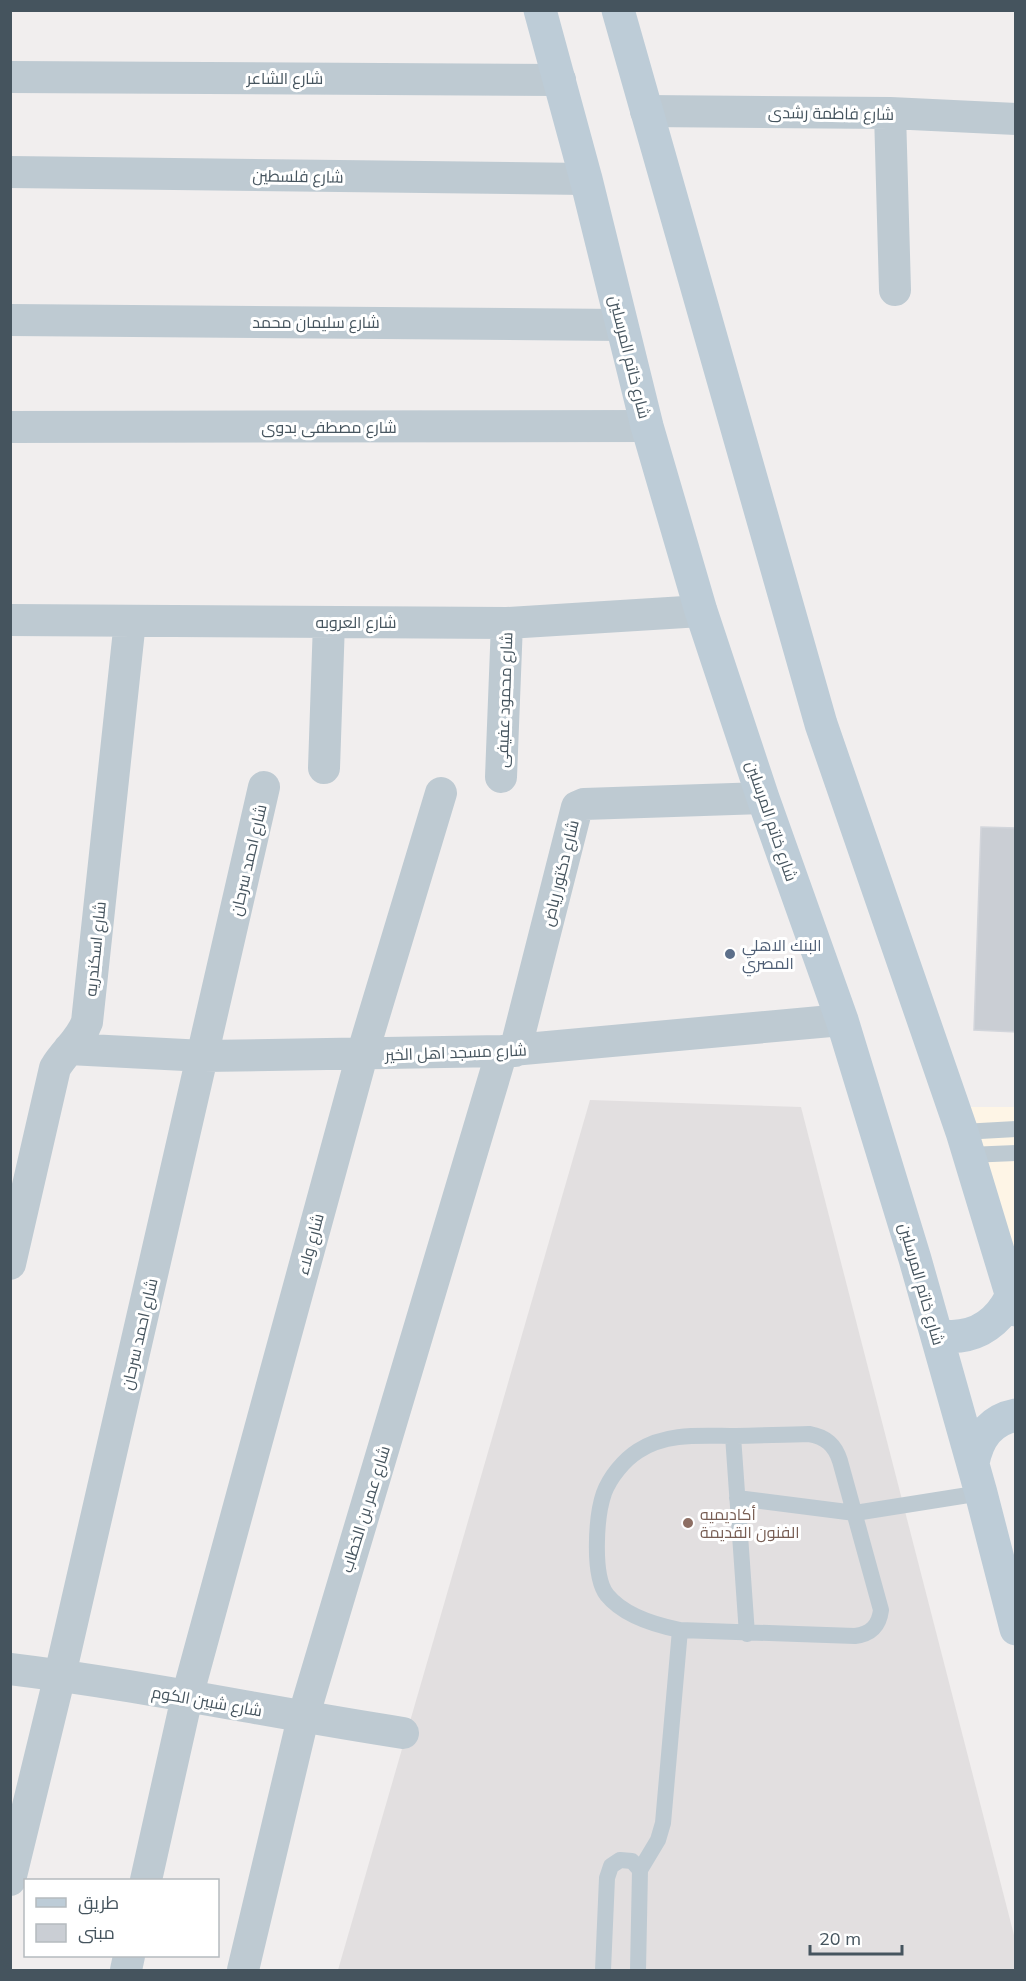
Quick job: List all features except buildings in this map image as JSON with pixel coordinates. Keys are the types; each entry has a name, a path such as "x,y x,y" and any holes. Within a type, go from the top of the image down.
{"main road":[{"name":"شارع خاتم المرسلين","path":"540,10 586,179 647,426 701,611 763,798 842,1020 937,1335 1016,1629"},
{"path":"618,10 821,724 965,1143 1013,1304 987,1328 963,1337 950,1338 937,1335"},
{"path":"977,1478 976,1448 983,1434 994,1423 1016,1415"}],"street":[{"name":"شارع الشاعر","path":"10,77 560,80"},
{"name":"شارع فاطمة رشدى","path":"646,111 890,113 1016,119"},
{"path":"890,113 895,290"},
{"name":"شارع فلسطين","path":"10,172 586,179"},
{"name":"شارع سليمان محمد","path":"10,320 622,324"},
{"name":"شارع مصطفى بدوى","path":"10,427 647,426"},
{"name":"شارع العروبه","path":"10,620 507,623 701,611"},
{"name":"شارع اسكندريه","path":"10,1264 52,1079 69,1048 83,1034 87,1022 130,621"},
{"path":"324,768 329,622"},
{"name":"شارع محمود عفيفى","path":"501,777 507,623"},
{"name":"شارع احمد سرحان","path":"10,1880 204,1056 264,787"},
{"name":"شارع ولاء","path":"146,1879 187,1697 362,1054 441,793"},
{"name":"شارع دكتور رياض","path":"508,1051 577,807 584,804 763,798"},
{"name":"شارع مسجد اهل الخير","path":"69,1048 204,1056 508,1051 842,1020"},
{"name":"شارع عمر بن الخطاب","path":"243,1971 303,1718 508,1051"},
{"name":"شارع شبين الكوم","path":"10,1669 60,1675 303,1718 403,1733"}],"lane":[{"path":"965,1143 1016,1129"},
{"path":"965,1143 1016,1153"},
{"path":"809,1434 820,1436 830,1442 837,1451 855,1513 881,1610 876,1626 871,1632 855,1636 680,1630 665,1627 626,1611 606,1594 600,1584 598,1518 604,1492 624,1463 638,1451 661,1440 687,1436 809,1434"},
{"path":"733,1436 747,1634"},
{"path":"737,1498 855,1513 977,1478"},
{"path":"638,1971 640,1870 650,1855 663,1823 680,1630"},
{"path":"603,1971 607,1878 611,1866 620,1860 632,1862 640,1870"}],"shaded area":[{"name":"أكاديميه الفنون القديمة","path":"590,1100 801,1107 1015,1939 1015,1970 338,1970"},
{"path":"965,1107 1015,1107 1015,1283"}],"place":[{"name":"البنك الاهلي المصري","path":"730,954"},
{"name":"أكاديميه الفنون القديمة","path":"688,1523"}]}
